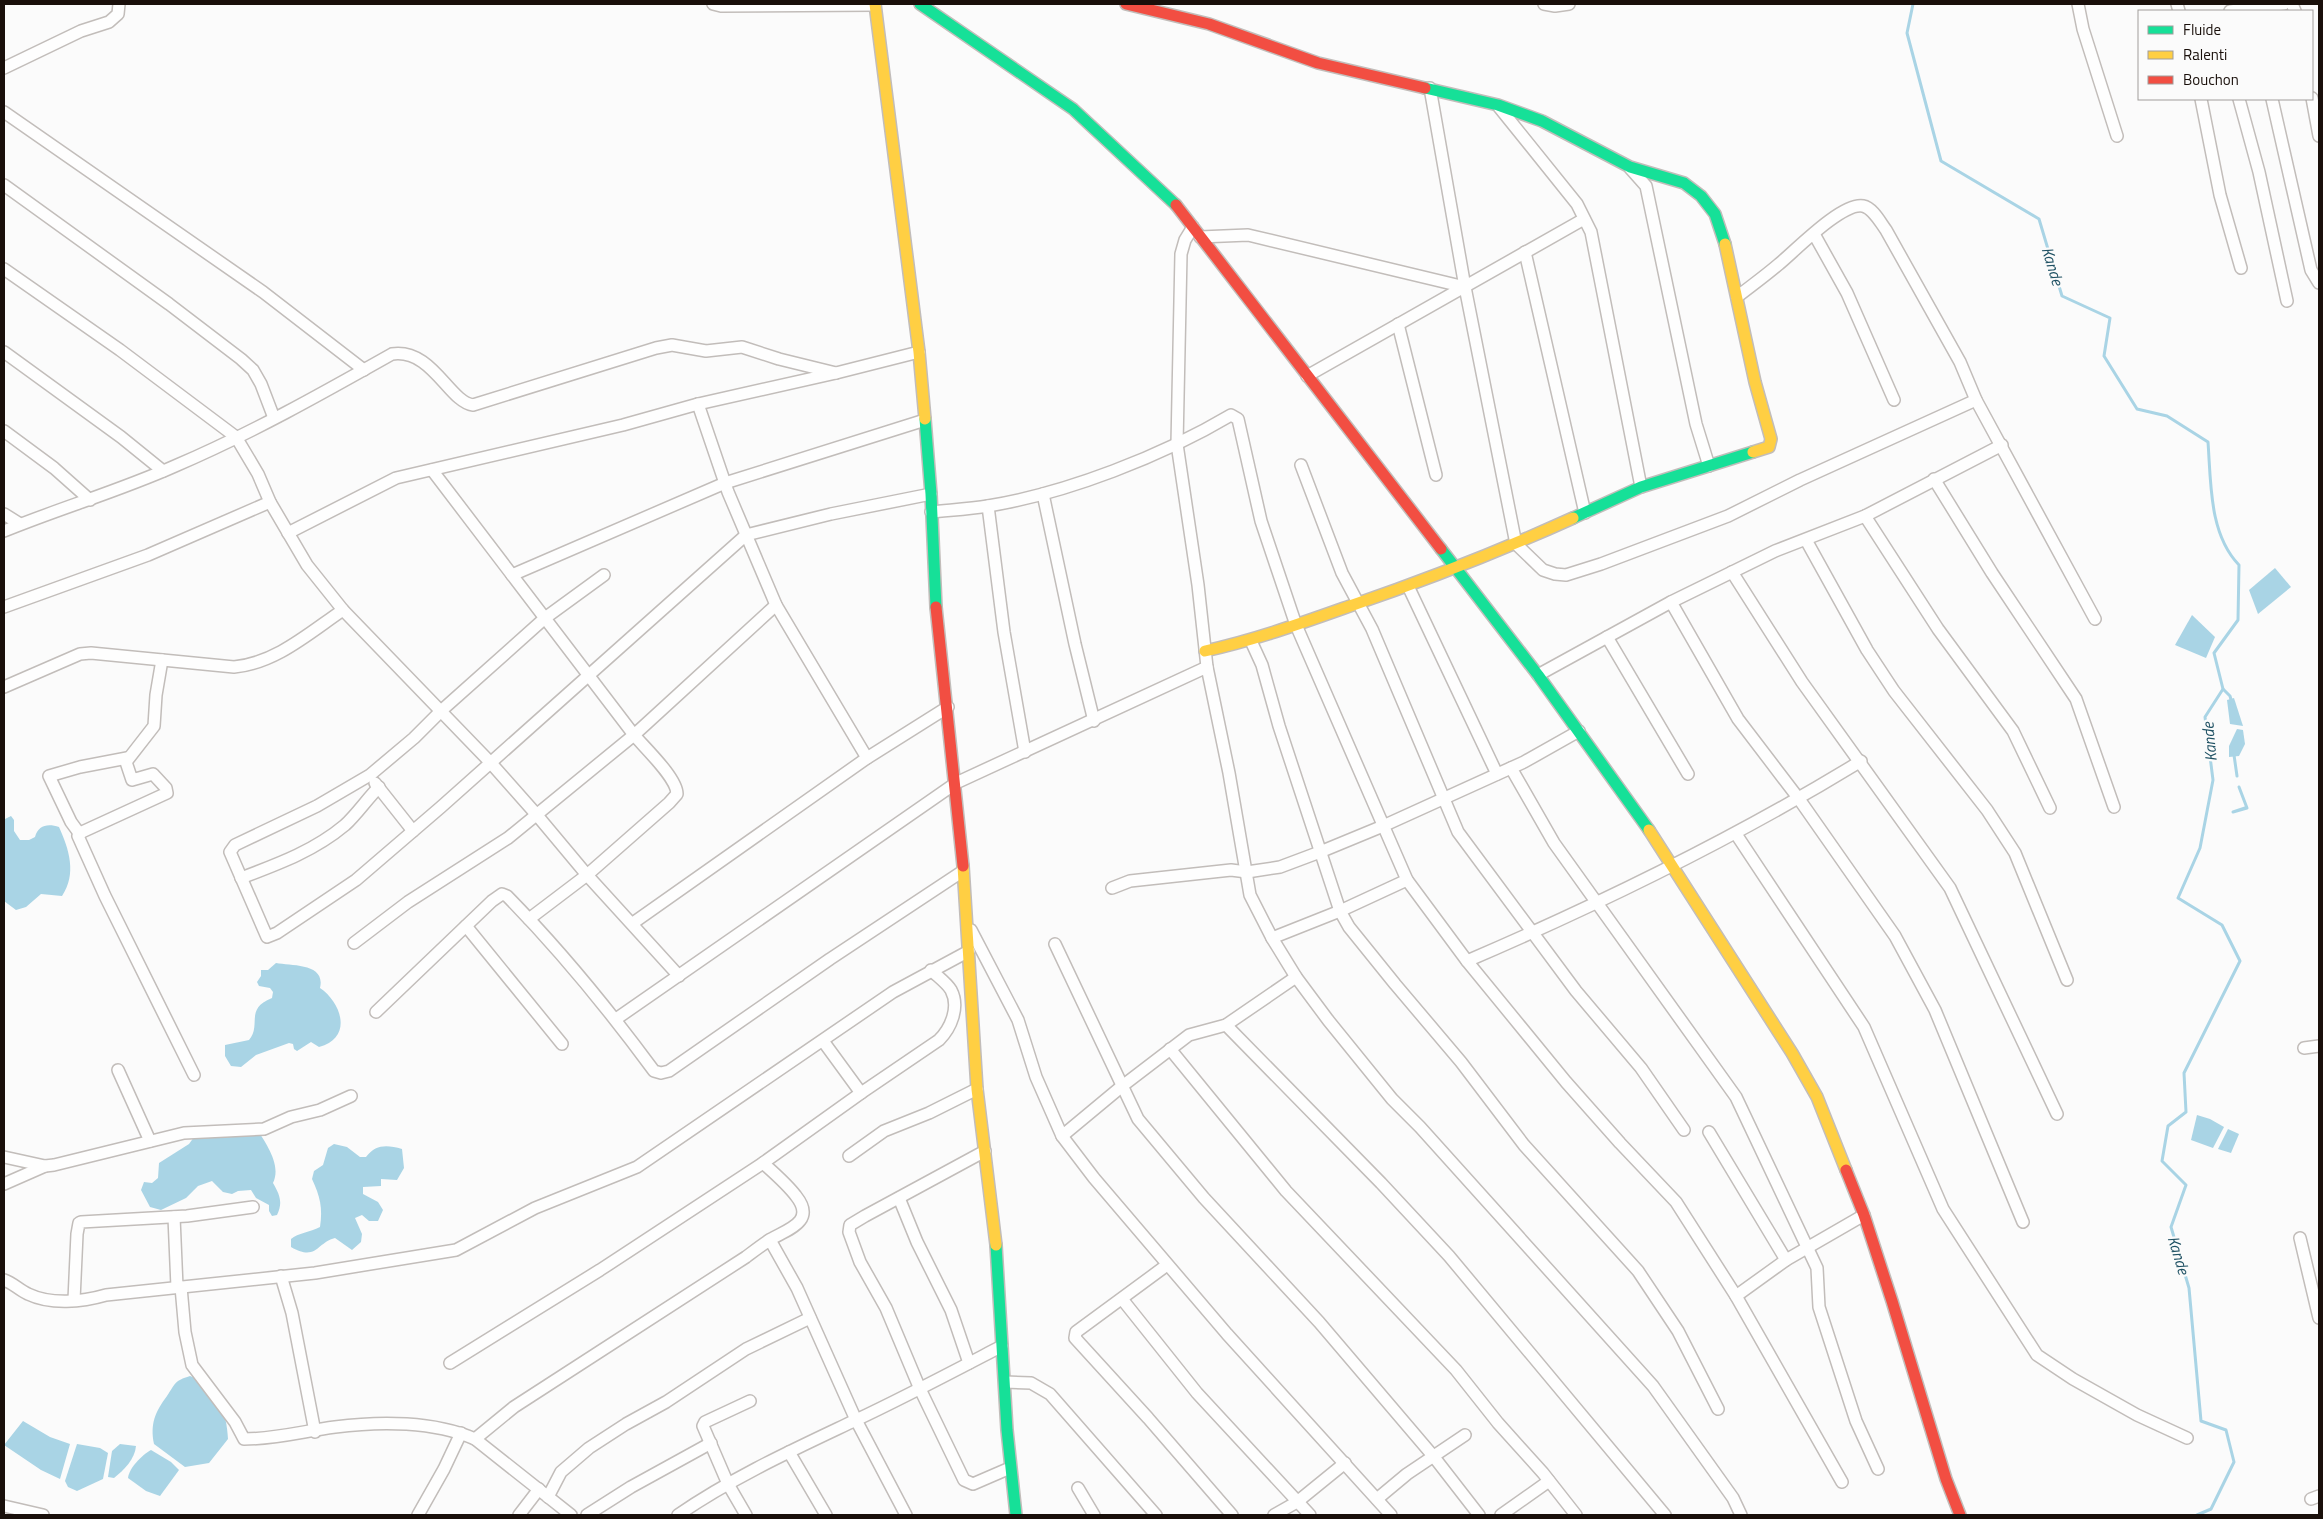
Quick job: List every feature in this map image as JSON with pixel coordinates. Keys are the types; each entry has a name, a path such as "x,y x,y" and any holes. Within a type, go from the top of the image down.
{"street":[{"path":"4,68 81,31 109,22 118,14 120,4"},
{"path":"713,4 720,6 875,4 877,32 919,352 931,494 935,594 956,783 968,924 977,1089 995,1234 1010,1468 1016,1515"},
{"path":"920,4 1073,109 1175,204 1454,569 1538,675 1631,803 1792,1054 1817,1098 1864,1215 1946,1480 1960,1515"},
{"path":"1126,4 1209,24 1318,62 1498,105 1542,121 1630,167 1684,183 1701,196 1715,214 1724,240 1755,382 1772,443 1769,447 1641,487 1516,544 1408,586 1251,641 1205,651"},
{"path":"1544,4 1555,6 1569,4"},
{"path":"2078,4 2083,29 2117,136"},
{"path":"2238,10 2284,4"},
{"path":"1430,88 1465,287 1516,544 1543,570 1554,574 1566,575 1601,564 1728,516 1800,480 1976,400"},
{"path":"2201,100 2220,195 2241,268"},
{"path":"2240,100 2259,172 2287,301"},
{"path":"2272,100 2311,270 2319,283"},
{"path":"2312,100 2319,136"},
{"path":"1498,105 1577,204 1591,232 1641,487"},
{"path":"4,112 263,292 364,370"},
{"path":"1630,167 1646,186 1696,424 1709,466"},
{"path":"4,185 241,358 253,370 261,384 274,418"},
{"path":"1737,297 1781,263 1833,218 1856,206 1865,206 1873,212 1886,230 1960,362 1976,400 2094,619"},
{"path":"1307,376 1584,219"},
{"path":"1192,226 1181,254 1178,444 1198,585 1205,651 1230,773 1250,895 1272,938 1296,977 1328,1020 1392,1099 1420,1127 1464,1178 1564,1285 1653,1386 1733,1498 1741,1515"},
{"path":"1814,234 1847,293 1894,400"},
{"path":"1200,237 1248,235 1465,287"},
{"path":"1526,252 1585,513"},
{"path":"4,269 120,350 236,437 258,474 270,502 307,565 343,610 442,710 490,762 587,875 633,923 679,976"},
{"path":"1398,324 1436,475"},
{"path":"4,531 163,471 274,418 392,354 404,352 431,368 461,398 468,404 473,405 656,348 672,345 706,351 742,347 779,359 836,373"},
{"path":"4,352 121,437 163,471"},
{"path":"288,533 396,478 623,425 698,404 919,352"},
{"path":"698,404 725,483 776,605 867,758"},
{"path":"931,512 988,506 1044,494 1178,444 1231,415 1238,419 1261,521 1296,625 1407,880 1466,961 1584,1103 1676,1202 1736,1296 1842,1482"},
{"path":"512,575 725,483 924,420"},
{"path":"4,431 54,468 90,500"},
{"path":"1538,675 1671,602 1775,551 1865,516 2002,446"},
{"path":"1301,465 1342,573 1359,603 1458,832 1576,991 1641,1068 1684,1130"},
{"path":"432,470 634,735 675,784 677,794 587,875 529,919"},
{"path":"1934,480 1992,573 2076,699 2114,807"},
{"path":"604,575 545,618 442,710 414,738 370,775 317,806 235,844 230,852 264,932 269,938 356,880 746,535 831,514 931,494"},
{"path":"1044,494 1074,644 1094,721"},
{"path":"4,607 156,551 270,502"},
{"path":"988,506 1004,632 1025,752"},
{"path":"4,514 20,524"},
{"path":"1865,516 1938,629 2013,731 2050,808"},
{"path":"1806,540 1867,650 1883,675 1988,810 2015,853 2067,980"},
{"path":"1732,572 1802,682 1950,888 2057,1114"},
{"path":"1408,586 1497,774"},
{"path":"1671,602 1738,719 1799,799 1895,936 1934,1010 2023,1222"},
{"path":"354,943 408,902 508,838 634,735 776,605"},
{"path":"4,687 86,654 234,667 250,665 290,647 343,610"},
{"path":"1607,637 1688,774"},
{"path":"1251,641 1262,665 1340,911 1383,970 1461,1062 1524,1145 1638,1271 1678,1331 1718,1409"},
{"path":"79,833 167,794 166,788 153,774 130,779 126,762 127,758 154,726 156,696 162,660"},
{"path":"616,1019 956,783 1208,667"},
{"path":"633,923 867,758 948,707"},
{"path":"1112,888 1130,881 1232,870 1247,872 1280,867 1383,826 1512,768 1579,731"},
{"path":"127,758 80,767 49,776 71,822 79,833 79,840 105,896 194,1075"},
{"path":"1466,961 1533,932 1736,834 1799,799 1860,761"},
{"path":"1512,768 1554,843 1736,1097 1808,1247 1819,1274 1819,1307 1856,1421 1878,1469"},
{"path":"370,775 413,831"},
{"path":"241,878 293,858 327,837 349,820 379,787"},
{"path":"1736,834 1864,1026 1943,1209 2036,1355 2073,1379 2137,1415 2187,1438"},
{"path":"376,1012 497,896 502,894 507,896 529,919 616,1019 654,1071 661,1073 669,1072 750,1017 830,959 963,871"},
{"path":"1272,938 1340,911 1407,880"},
{"path":"968,924 1018,1020 1036,1077 1062,1136 1167,1265 1391,1515"},
{"path":"466,926 562,1044"},
{"path":"1055,944 1121,1087 1138,1119 1204,1198 1319,1322 1434,1457 1479,1515"},
{"path":"4,1280 34,1296 52,1300 74,1300 281,1276 456,1250 535,1208 637,1168 893,992 969,951"},
{"path":"450,1363 600,1270 763,1163 939,1040 949,1030 953,1019 954,1002 950,989 931,970"},
{"path":"1062,1136 1121,1087 1189,1035 1226,1025 1296,977"},
{"path":"1226,1025 1381,1183 1449,1256 1665,1515"},
{"path":"823,1041 861,1093"},
{"path":"2304,1048 2319,1046"},
{"path":"1170,1049 1286,1191 1456,1370 1498,1422 1550,1481 1576,1515"},
{"path":"118,1070 150,1141"},
{"path":"849,1156 884,1131 929,1113 977,1089"},
{"path":"4,1184 46,1166 150,1141 184,1134 264,1129 291,1116 320,1110 351,1096"},
{"path":"1710,1132 1786,1260"},
{"path":"984,1152 850,1225 849,1232 860,1262 886,1308 920,1389 964,1480 967,1483 973,1484 1010,1468"},
{"path":"4,1157 46,1166"},
{"path":"475,1439 514,1407 746,1258 770,1240 797,1225 803,1216 803,1208 797,1196 763,1163"},
{"path":"899,1198 917,1242 951,1310 969,1363"},
{"path":"74,1300 79,1223 174,1217 253,1207"},
{"path":"1736,1296 1786,1260 1864,1215"},
{"path":"174,1217 179,1287 192,1365 235,1422 243,1439 266,1439 349,1426 396,1425 460,1433 475,1439 571,1515"},
{"path":"2300,1238 2319,1318"},
{"path":"770,1240 797,1288 856,1420 906,1515"},
{"path":"1167,1265 1076,1332 1075,1338 1137,1405 1232,1515"},
{"path":"281,1276 292,1313 315,1432"},
{"path":"1122,1299 1197,1393 1310,1515"},
{"path":"548,1497 561,1472 589,1448 626,1424 666,1402 746,1349 810,1318"},
{"path":"678,1515 728,1484 789,1452 920,1389 1002,1346"},
{"path":"1005,1382 1031,1383 1050,1394 1156,1515"},
{"path":"746,1515 728,1484 704,1426 705,1422 750,1402"},
{"path":"418,1515 444,1469 460,1433"},
{"path":"1377,1499 1407,1474 1465,1435"},
{"path":"588,1515 631,1487 711,1443"},
{"path":"789,1452 826,1515"},
{"path":"1274,1515 1297,1502 1345,1463"},
{"path":"1502,1515 1550,1481"},
{"path":"1078,1488 1094,1515"},
{"path":"519,1515 539,1489"},
{"path":"4,1506 43,1515"}],"water":[{"path":"2275,568 2291,587 2258,614 2249,590"},
{"path":"2192,615 2215,637 2206,658 2175,645"},
{"path":"2234,698 2243,726 2230,724 2227,700"},
{"path":"2237,729 2243,730 2245,744 2239,756 2229,757 2229,746"},
{"path":"11,816 14,820 14,831 20,840 29,840 35,837 38,830 44,826 59,827 66,844 70,862 67,888 62,896 41,894 26,907 16,910 4,901 4,824 5,819"},
{"path":"276,963 306,967 318,974 320,988 328,994 338,1011 340,1028 337,1036 319,1047 311,1042 297,1051 294,1049 293,1044 289,1043 256,1055 241,1067 231,1066 225,1056 225,1045 249,1040 253,1034 258,1007 272,998 273,992 270,988 259,986 257,982 261,976 261,970 268,970"},
{"path":"2197,1115 2210,1119 2224,1127 2213,1148 2191,1140"},
{"path":"256,1127 274,1161 275,1176 273,1183 279,1195 280,1203 277,1215 272,1216 269,1211 269,1205 256,1198 251,1190 238,1191 232,1194 223,1192 212,1181 198,1186 186,1198 161,1210 150,1207 141,1190 144,1182 152,1183 158,1178 159,1163 189,1144 197,1133"},
{"path":"2228,1129 2239,1134 2231,1153 2218,1149"},
{"path":"334,1144 347,1147 360,1157 366,1157 374,1150 382,1147 402,1149 404,1168 397,1180 381,1179 381,1186 363,1187 363,1194 378,1202 383,1210 378,1221 369,1221 362,1215 355,1218 362,1234 361,1242 352,1250 335,1238 312,1252 300,1251 291,1247 291,1239 320,1227 320,1202 312,1179 314,1171 323,1165 328,1148"},
{"path":"190,1376 207,1386 219,1401 223,1410 228,1439 209,1463 185,1467 154,1444 153,1424 154,1418 174,1385 181,1379"},
{"path":"23,1421 50,1437 70,1444 60,1479 41,1470 4,1445"},
{"path":"77,1444 100,1448 108,1453 103,1479 77,1491 68,1487 65,1481"},
{"path":"120,1444 136,1446 134,1455 118,1475 114,1478 108,1477 112,1451"},
{"path":"151,1450 171,1462 179,1470 160,1496 146,1491 128,1478 136,1462"}],"waterway":[{"name":"Kande","path":"1913,4 1907,33 1941,161 2039,219 2062,296 2110,318 2104,356 2137,409 2167,416 2208,442 2211,491 2217,523 2229,552 2239,565 2238,620 2214,653 2223,689 2205,717 2213,780 2200,848 2178,898 2222,925 2240,961 2184,1073 2186,1112 2168,1126 2162,1161 2186,1185 2171,1227 2189,1288 2201,1421 2226,1430 2234,1462 2211,1509 2197,1515"},
{"path":"2223,689 2230,696 2232,703"},
{"path":"2234,755 2237,776"},
{"path":"2239,787 2247,808 2233,812 2245,808"}],"traffic: fast":[{"path":"920,4 1073,109 1176,205"},
{"path":"1425,88 1498,105 1542,121 1630,167 1684,183 1701,196 1715,214 1725,244"},
{"path":"925,419 931,494 936,607"},
{"path":"1573,518 1641,487 1753,452"},
{"path":"1441,549 1538,675 1649,830"},
{"path":"996,1245 1007,1430 1016,1515"}],"traffic: slow":[{"path":"875,4 919,352 925,419"},
{"path":"1725,244 1755,382 1771,439 1769,447 1753,452"},
{"path":"1205,651 1278,631 1407,586 1573,518"},
{"path":"1649,830 1792,1053 1817,1097 1846,1170"},
{"path":"963,866 977,1089 996,1245"}],"traffic: jam":[{"path":"1126,4 1209,24 1318,63 1425,88"},
{"path":"1176,205 1441,549"},
{"path":"936,607 963,866"},
{"path":"1846,1170 1864,1215 1946,1479 1960,1515"}]}
